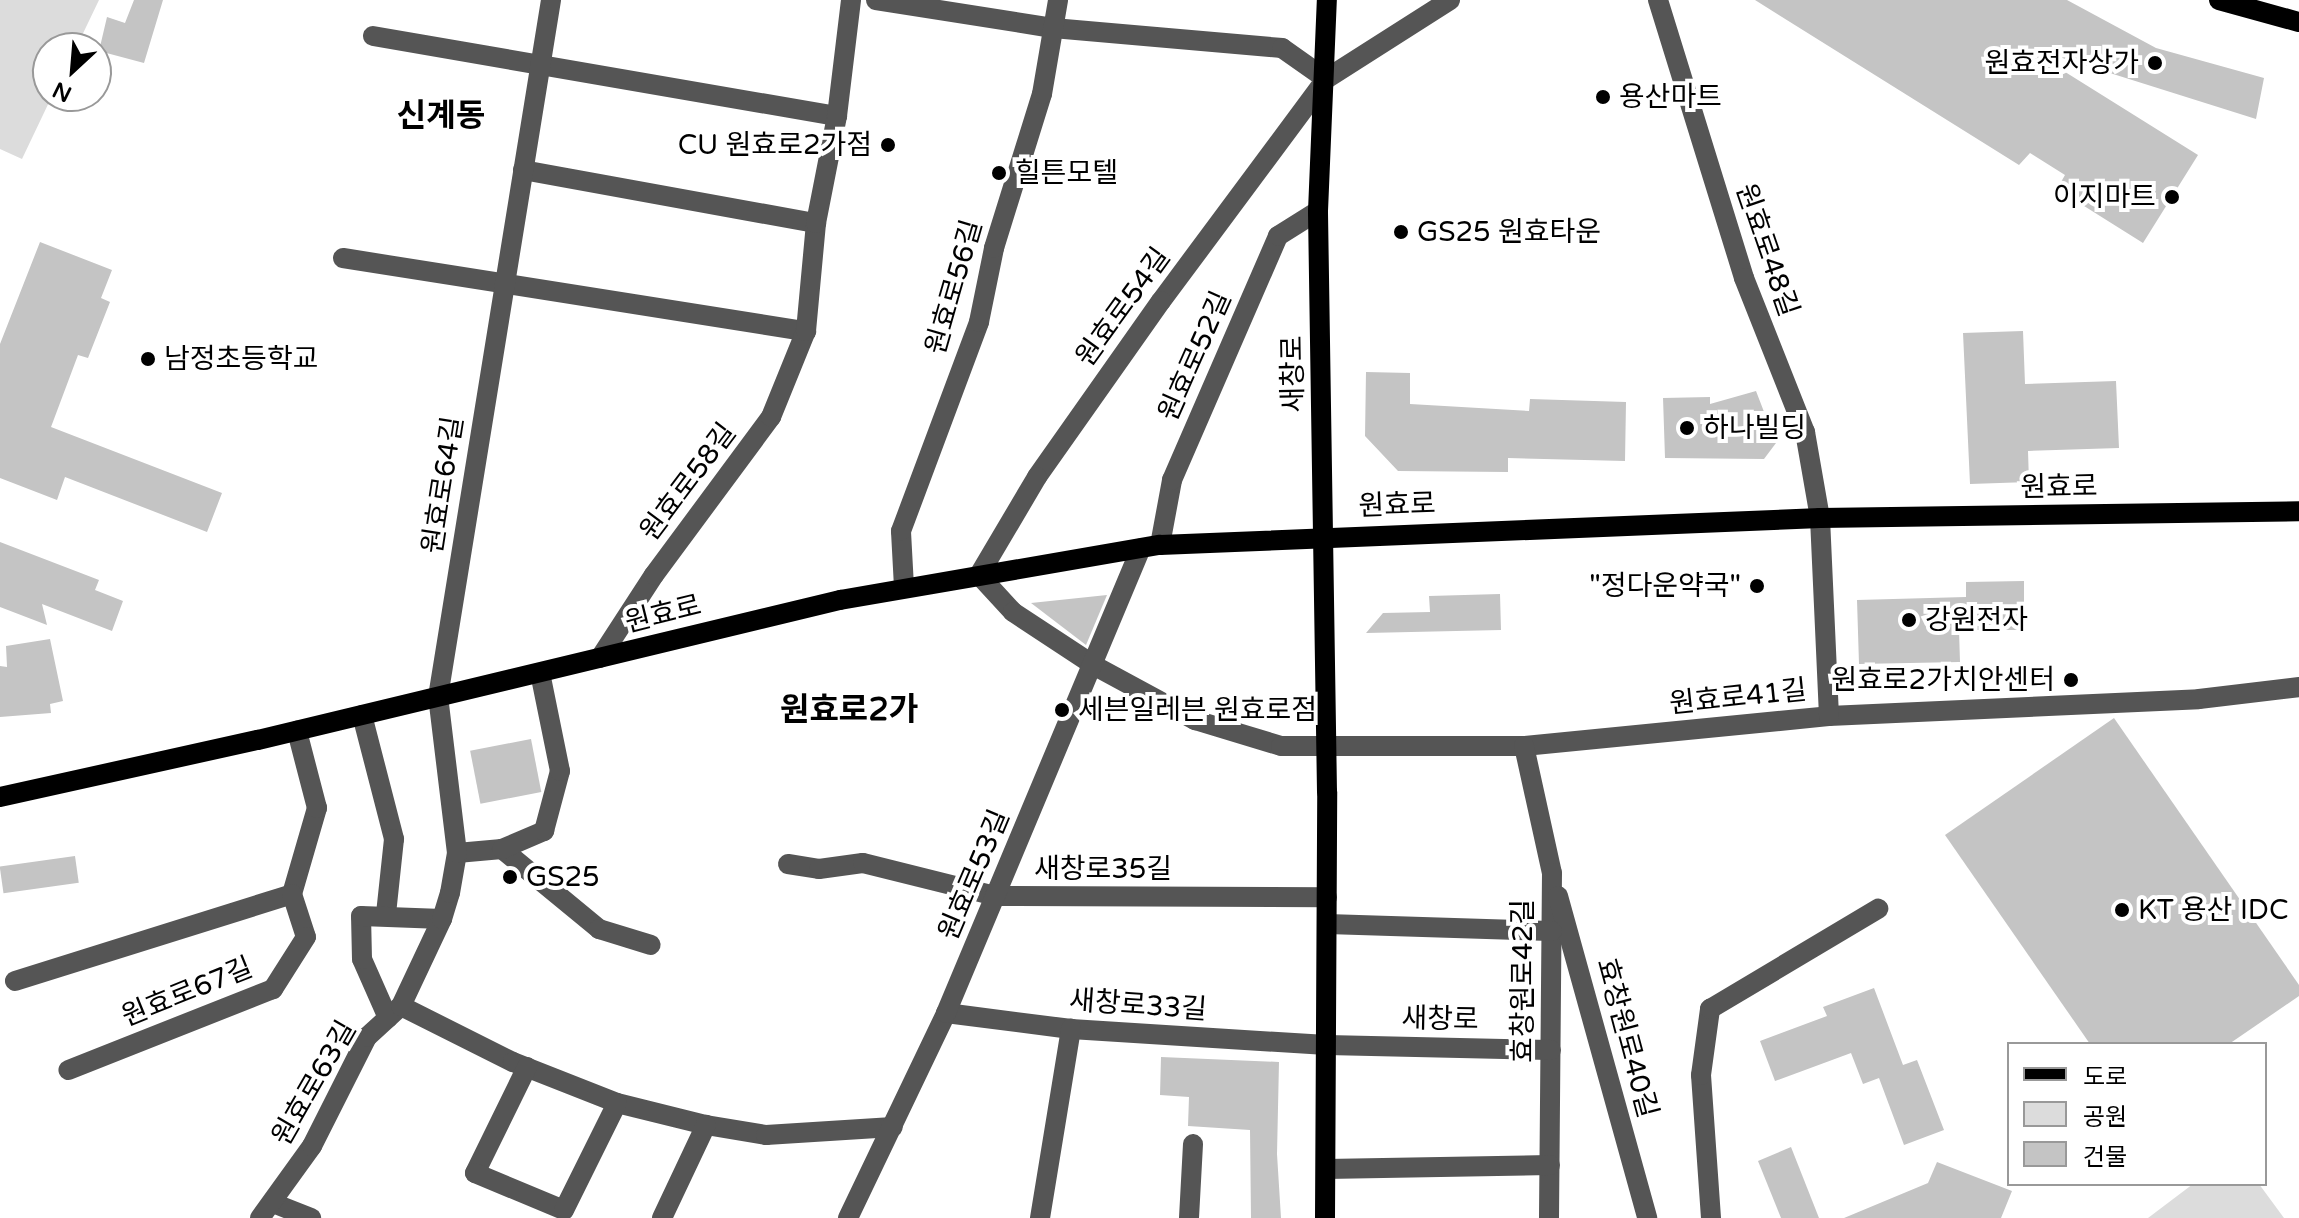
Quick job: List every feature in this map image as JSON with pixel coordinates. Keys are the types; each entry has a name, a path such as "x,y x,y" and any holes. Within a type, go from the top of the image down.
{"main road":[{"name":"새창로","path":"1325,1218 1327,897 1318,211 1327,0"},
{"path":"2219,0 2299,22"},
{"name":"원효로","path":"0,797 297,731 904,587 1151,547 1323,536 1820,518 2299,511"}],"street":[{"name":"원효로64길","path":"438,697 551,0"},
{"name":"원효로58길","path":"600,658 654,575 771,417 806,331 816,223 837,116 851,0"},
{"path":"876,0 1053,28 1282,48 1326,79 1450,0"},
{"name":"원효로56길","path":"904,587 901,531 979,322 994,248 1042,94 1058,0"},
{"name":"원효로48길","path":"1658,0 1744,278 1805,432 1820,518"},
{"path":"373,36 837,116"},
{"name":"원효로54길","path":"979,575 1063,439 1326,79"},
{"path":"523,170 816,223"},
{"name":"원효로52길","path":"1151,547 1172,480 1278,236 1318,211"},
{"path":"343,258 806,331"},
{"path":"1820,518 1829,716"},
{"name":"원효로53길","path":"848,1218 946,1013 1095,666 1151,547"},
{"path":"979,575 1013,612 1095,666 1195,720 1281,746 1325,747"},
{"path":"457,853 502,849 544,831 560,771 540,673"},
{"name":"원효로41길","path":"1325,747 1524,746 1829,716 2199,699 2299,687"},
{"name":"원효로63길","path":"267,1210 312,1146 367,1037 394,1012 442,919 457,853 438,697"},
{"path":"362,715 394,839 386,914"},
{"path":"292,894 317,808 297,731"},
{"name":"효창원로42길","path":"1524,746 1552,873 1549,1218"},
{"path":"502,849 599,929 651,945"},
{"name":"새창로35길","path":"788,864 819,869 863,863 995,896 1327,897"},
{"name":"효창원로40길","path":"1552,873 1647,1218"},
{"name":"원효로67길","path":"15,981 292,894 306,937 273,989 68,1070"},
{"path":"1711,1218 1701,1075 1710,1009 1878,909"},
{"path":"442,919 386,914 361,916 362,959 394,1012 617,1103 706,1125 766,1135 893,1127"},
{"path":"1327,924 1552,931"},
{"name":"새창로33길","path":"946,1013 1071,1029 1327,1045"},
{"path":"1040,1218 1071,1029"},
{"name":"새창로","path":"1327,1045 1551,1050"},
{"path":"527,1067 475,1173 564,1210 617,1103"},
{"path":"662,1218 706,1125"},
{"path":"1189,1218 1193,1144"},
{"path":"1326,1169 1550,1165"},
{"path":"267,1210 311,1218"}],"green space":[{"path":"0,0 99,0 84,32 32,32 32,112 44,112 22,159 0,149"},
{"path":"2190,1186 2260,1186 2284,1218 2148,1218"}],"building":[{"path":"134,0 163,0 144,63 112,54 112,32 103,32 107,17 125,23"},
{"path":"1755,0 2067,0 2156,48 2264,78 2256,119 2040,51 2038,55 2198,155 2143,243 2057,189 2065,175 2030,153 2019,165"},
{"path":"40,242 112,270 101,298 110,302 88,358 78,355 51,427 222,493 207,532 65,477 57,500 0,478 0,344"},
{"path":"2023,331 2025,384 2116,381 2119,448 2028,451 2029,482 1970,484 1963,333"},
{"path":"1366,372 1410,373 1410,404 1529,411 1530,399 1626,402 1625,461 1508,458 1508,472 1398,471 1365,436"},
{"path":"1756,391 1776,443 1764,459 1665,458 1663,398 1710,397 1710,404"},
{"path":"0,542 99,580 95,590 123,601 112,631 42,604 47,625 0,607"},
{"name":"강원전자","path":"2024,581 2024,630 1959,630 1960,662 1859,664 1857,600 1966,597 1966,582"},
{"path":"1500,594 1501,630 1366,633 1383,613 1430,612 1429,596"},
{"path":"1107,595 1086,645 1031,603"},
{"path":"50,639 63,701 50,704 51,713 0,717 0,666 7,667 6,646"},
{"name":"KT 용산 IDC","path":"2114,718 2299,985 2299,996 2232,1042 2089,1042 1945,835"},
{"path":"531,739 541,792 480,804 470,751"},
{"path":"75,856 79,883 3,893 0,867"},
{"path":"1874,988 1903,1065 1917,1060 1944,1130 1904,1145 1879,1078 1863,1084 1851,1053 1775,1081 1760,1041 1827,1016 1823,1007"},
{"path":"1161,1057 1279,1062 1277,1154 1281,1218 1251,1218 1250,1130 1188,1126 1189,1097 1160,1095"},
{"path":"1791,1147 1819,1218 1781,1218 1758,1161"},
{"path":"1937,1162 2012,1191 2001,1218 1844,1218 1928,1183"}],"place":[{"name":"원효전자상가","path":"2155,63"},
{"name":"용산마트","path":"1603,97"},
{"name":"CU 원효로2가점","path":"888,145"},
{"name":"힐튼모텔","path":"999,173"},
{"name":"이지마트","path":"2172,197"},
{"name":"GS25 원효타운","path":"1401,232"},
{"name":"남정초등학교","path":"148,359"},
{"name":"하나빌딩","path":"1687,428"},
{"name":"\"정다운약국\"","path":"1757,586"},
{"name":"강원전자","path":"1909,620"},
{"name":"원효로2가치안센터","path":"2071,680"},
{"name":"세븐일레븐 원효로점","path":"1062,710"},
{"name":"GS25","path":"510,877"},
{"name":"KT 용산 IDC","path":"2122,910"}],"district":[{"name":"신계동","path":"441,116"},
{"name":"원효로2가","path":"849,710"}]}
